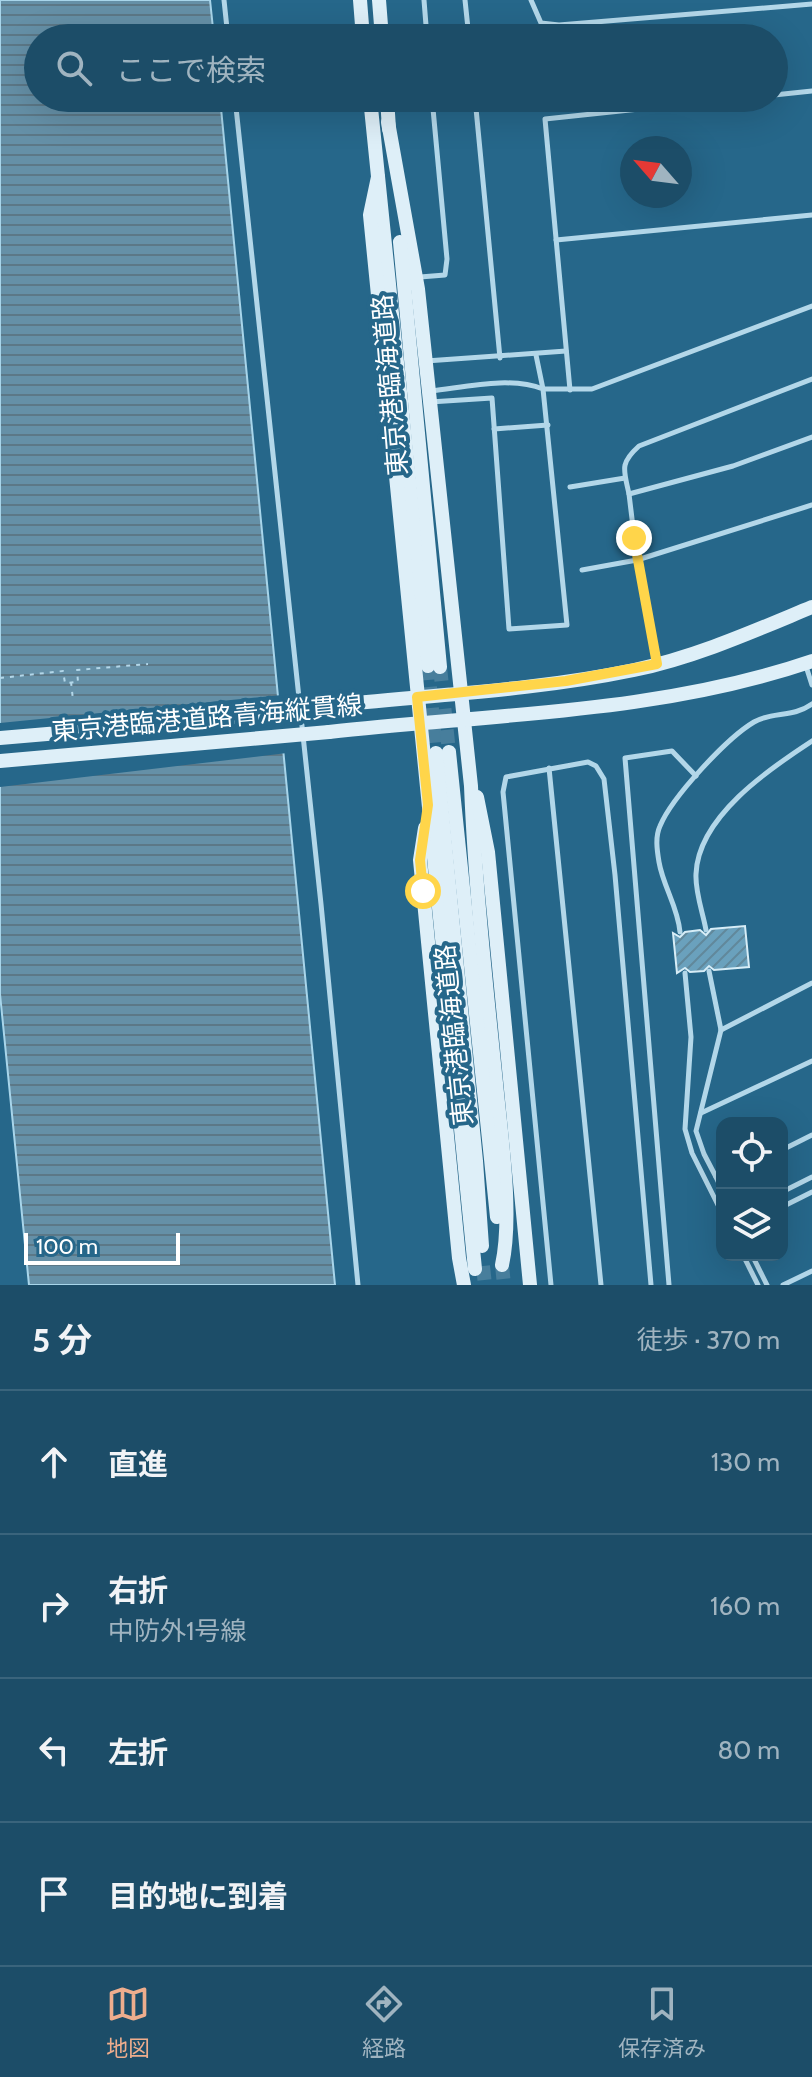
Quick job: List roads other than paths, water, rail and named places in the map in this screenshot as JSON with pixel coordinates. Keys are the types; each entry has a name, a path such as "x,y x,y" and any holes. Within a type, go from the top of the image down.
{"street":[{"path":"379,2 381,24"},
{"path":"360,3 362,24"},
{"name":"東京港臨海道路","path":"371,112 434,666 388,112"},
{"path":"388,122 418,289 471,786 483,814 488,852 530,1285"},
{"path":"378,177 370,215 428,805 420,860 457,1243 464,1285"},
{"name":"東京港臨港道路青海縦貫線","path":"0,738 211,720 578,679 657,664 715,646 812,607"},
{"name":"東京港臨港道路青海縦貫線","path":"0,761 554,712 717,688 808,662"},
{"name":"東京港臨海道路","path":"428,805 479,1268 475,1145 443,752 502,1265 507,1241 501,1129 474,863 471,786"}],"lane":[{"path":"224,0 227,24"},
{"path":"424,0 426,24"},
{"path":"465,0 468,24"},
{"path":"531,0 541,23 550,24"},
{"path":"571,24 812,4"},
{"path":"788,94 812,91"},
{"path":"236,112 321,904 358,1285"},
{"path":"415,277 445,275 447,259 433,112"},
{"path":"476,112 500,358"},
{"path":"570,390 545,119 611,112"},
{"path":"556,240 812,215"},
{"path":"429,397 498,384 531,384 543,389 592,389 812,306"},
{"path":"425,361 566,351"},
{"path":"429,397 492,398 509,629 567,625 548,425 536,355"},
{"path":"657,664 623,465 639,446 812,379"},
{"path":"494,429 548,425"},
{"path":"629,494 733,466 812,437"},
{"path":"570,487 625,478"},
{"path":"582,570 637,560 812,505"},
{"path":"808,662 812,685"},
{"path":"680,932 679,919 659,864 657,836 661,823 685,787 756,720 793,714 812,704"},
{"path":"706,930 696,876 699,854 710,832 724,812 774,767 812,741"},
{"path":"669,1285 625,758 672,751 696,776"},
{"path":"551,1285 503,792 506,777 588,762 596,766 604,779 651,1285"},
{"path":"549,768 601,1285"},
{"path":"709,971 721,1030 696,1131 704,1154 716,1172"},
{"path":"685,973 691,1037 685,1129 692,1153 716,1201"},
{"path":"721,1030 812,983"},
{"path":"698,1114 812,1061"},
{"path":"788,1147 812,1135"},
{"path":"788,1189 812,1177"},
{"path":"788,1204 812,1192"},
{"path":"746,1261 758,1285"},
{"path":"755,1261 767,1285"},
{"path":"783,1285 812,1271"}],"water":[{"path":"0,0 210,0 213,24 24,24 24,112 221,112 335,1285 29,1285 0,994"}],"tunnel":[{"path":"428,666 436,753"},
{"path":"440,667 449,752"},
{"path":"502,1265 504,1285"},
{"path":"483,1266 485,1285"}]}
